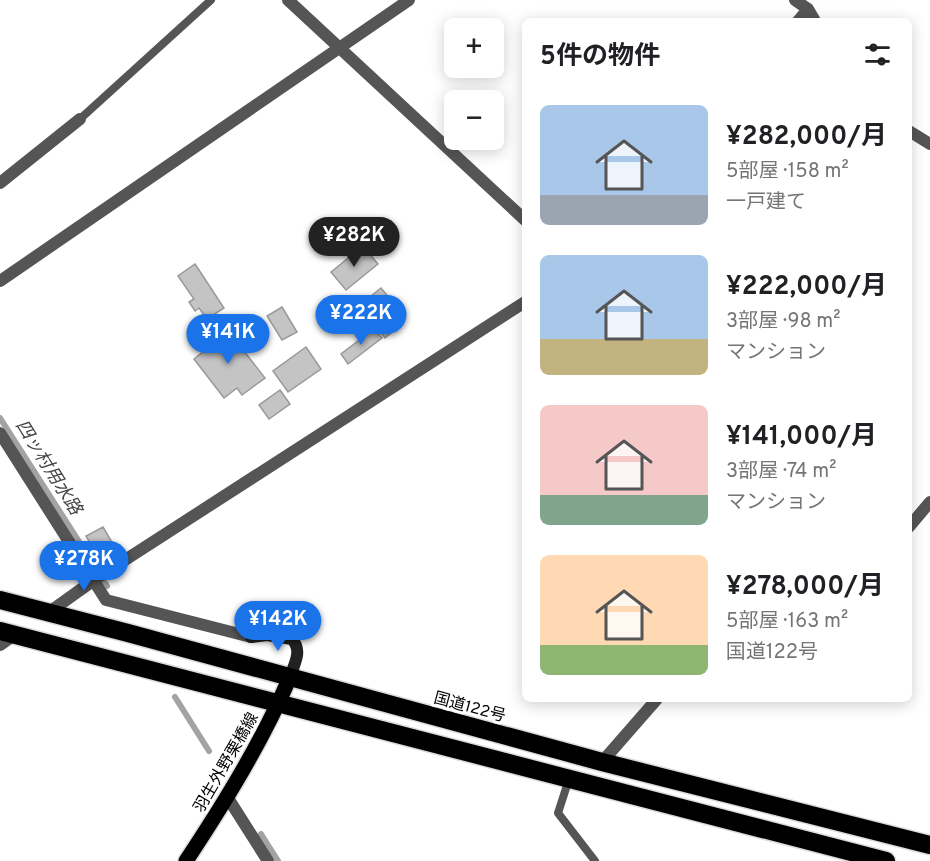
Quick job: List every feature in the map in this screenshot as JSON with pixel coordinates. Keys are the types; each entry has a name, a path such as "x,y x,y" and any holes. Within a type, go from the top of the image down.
{"highway":[{"name":"国道122号","path":"0,600 602,762 930,845"},
{"path":"5,637 279,703 886,861"}],"main road":[{"name":"羽生外野栗橋線","path":"186,861 228,798 279,703 290,677"}],"street":[{"path":"288,0 522,217"},
{"path":"0,281 409,0"},
{"path":"795,0 808,9 813,18"},
{"path":"800,18 808,9"},
{"path":"0,183 80,119"},
{"path":"912,133 930,144"},
{"path":"48,613 93,580 522,304"},
{"path":"0,433 106,600 251,637 267,635 292,639 296,644 298,655 290,677"},
{"path":"912,523 930,502"},
{"path":"602,762 654,702"},
{"path":"228,798 268,861"}],"lane":[{"path":"80,119 211,0"},
{"path":"570,778 558,813 595,861"}],"building":[{"path":"363,246 378,264 346,290 331,272"},
{"path":"195,264 224,308 207,319 199,308 195,311 189,302 194,299 178,276"},
{"path":"381,288 396,306 376,322 361,304"},
{"path":"282,307 297,332 282,340 267,316"},
{"path":"399,308 405,315 400,319 403,323 385,338 376,326"},
{"path":"374,329 382,338 348,364 341,354"},
{"path":"215,331 221,339 230,333 265,378 242,395 237,388 224,398 194,359 205,350 200,343"},
{"path":"306,347 321,369 288,392 273,371"},
{"path":"280,390 290,404 269,419 259,405"},
{"path":"103,527 117,551 100,560 86,536"}],"waterway":[{"name":"四ッ村用水路","path":"0,418 92,562"},
{"name":"四ッ村用水路","path":"175,697 209,751"},
{"name":"四ッ村用水路","path":"261,834 278,861"}]}
